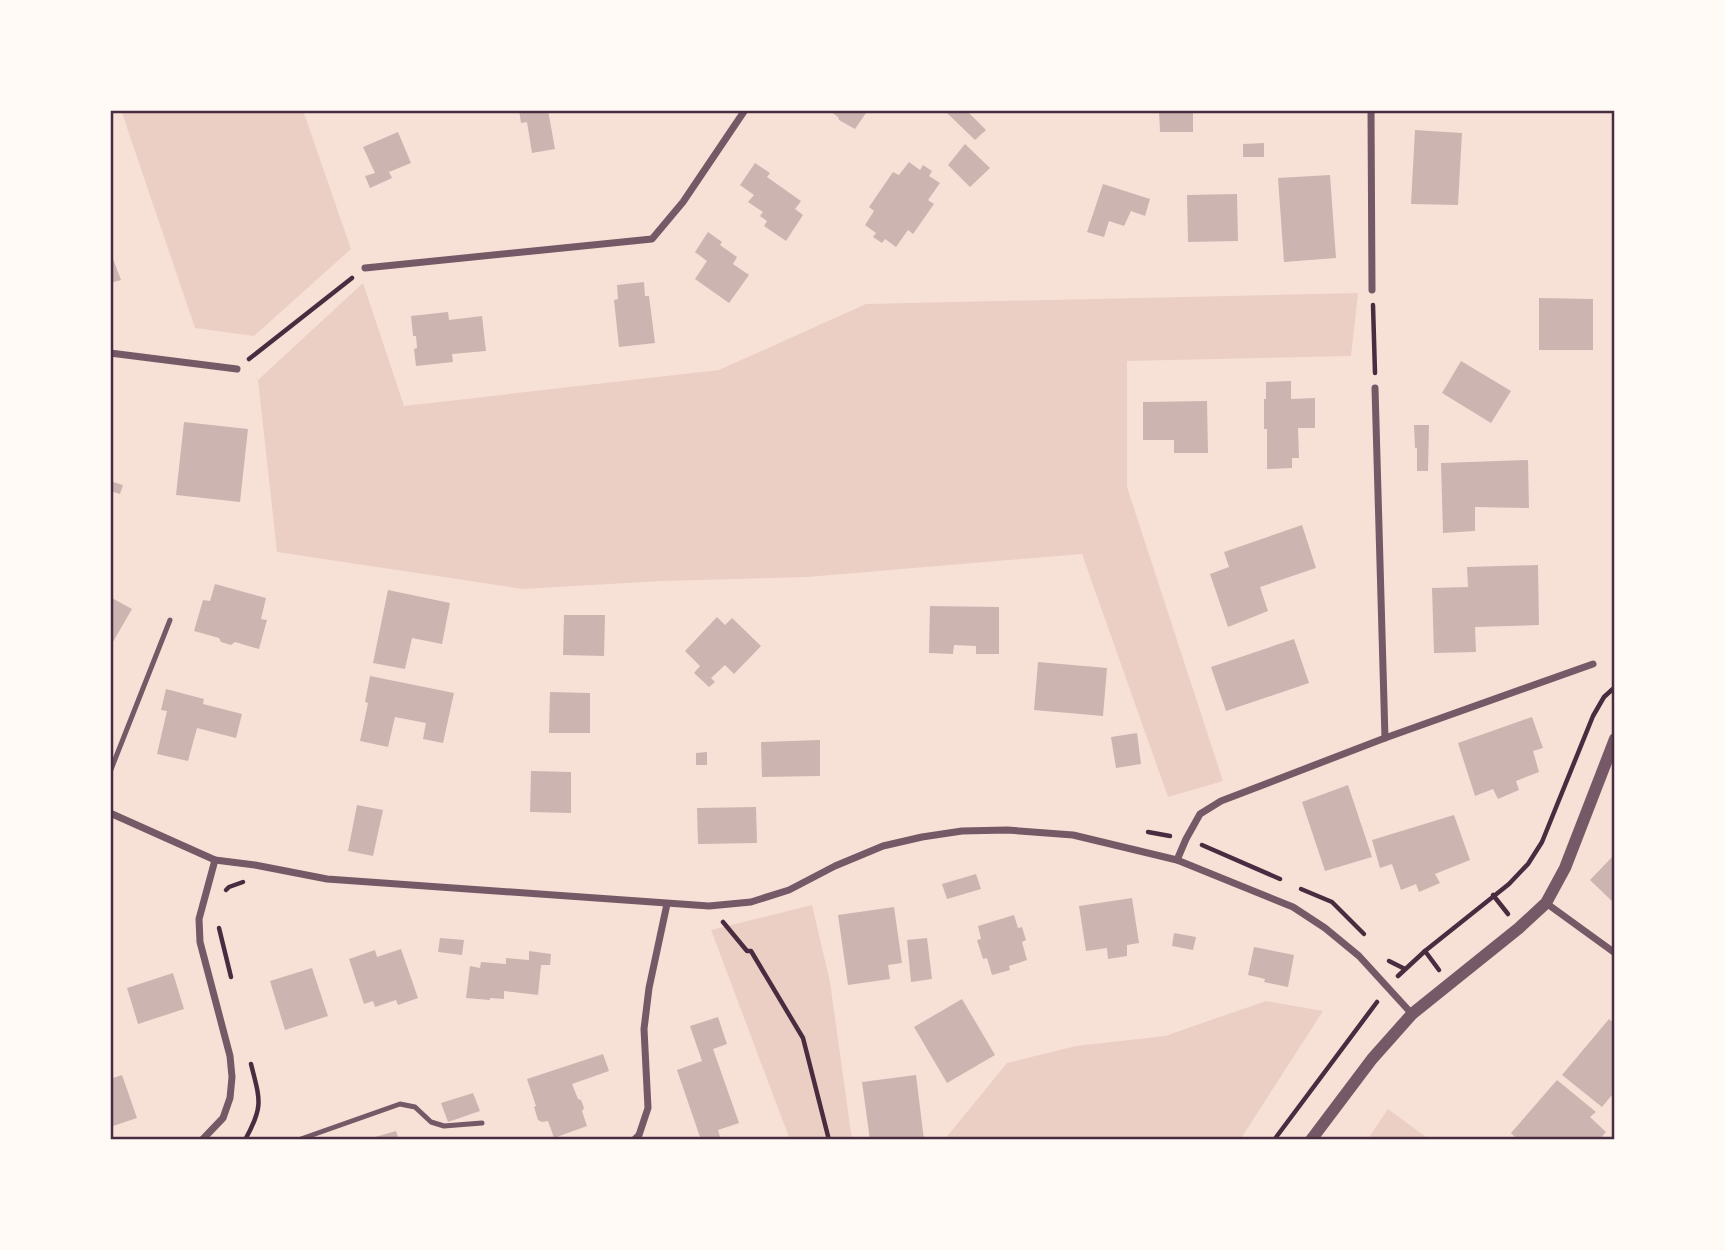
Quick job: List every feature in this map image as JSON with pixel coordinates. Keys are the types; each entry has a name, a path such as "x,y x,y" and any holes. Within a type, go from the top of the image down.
{"street":[{"path":"365,268 652,239 683,202 745,110"},
{"path":"1371,110 1372,290"},
{"path":"110,353 237,369"},
{"path":"1375,388 1385,738"},
{"path":"1177,860 1200,814 1221,800 1592,664"},
{"path":"1311,1140 1372,1059 1412,1014 1546,903 1565,868 1615,739"},
{"path":"110,813 215,860 327,878 709,906 751,902 789,890 835,866 883,846 922,837 962,831 1007,830 1073,835 1177,860 1293,907 1325,928 1359,956 1412,1014"},
{"path":"202,1140 223,1118 230,1098 232,1077 230,1056 200,942 199,919 215,860"},
{"path":"1546,903 1615,953"},
{"path":"634,1140 639,1135 649,1108 643,1029 667,904"}],"lane":[{"path":"110,772 170,620"},
{"path":"298,1140 400,1104 415,1107 432,1122 444,1126 482,1123"}],"path":[{"path":"237,369 365,268"},
{"path":"1372,290 1375,388"},
{"path":"1274,1140 1388,987 1415,960 1508,884 1528,864 1542,842 1593,716 1604,697 1615,687"},
{"path":"709,906 747,951 751,951 803,1038 829,1140"}],"shaded area":[{"path":"121,110 303,110 351,249 254,336 195,328"},
{"path":"363,283 404,406 719,370 866,304 1358,293 1351,356 1127,361 1127,487 1223,781 1168,797 1082,554 807,577 662,581 523,589 277,552 258,380"},
{"path":"812,905 830,982 852,1140 790,1140 711,930"},
{"path":"1266,1001 1323,1011 1240,1140 944,1140 1007,1063 1076,1046 1165,1036"},
{"path":"1388,1109 1430,1140 1367,1140"}],"building":[{"path":"519,110 548,110 555,149 532,153 527,122 521,123"},
{"path":"829,110 868,110 855,129 839,120"},
{"path":"966,110 986,130 975,140 946,112"},
{"path":"1159,110 1193,110 1193,132 1160,132"},
{"path":"1415,130 1462,133 1458,205 1411,204"},
{"path":"398,132 411,163 389,172 392,178 370,188 365,176 375,173 363,147"},
{"path":"1264,143 1264,157 1243,157 1243,144"},
{"path":"965,144 990,168 970,187 948,165"},
{"path":"909,162 920,170 923,165 932,171 929,176 940,183 928,200 934,204 913,234 908,230 896,247 885,239 882,243 873,237 876,233 865,225 874,211 869,207 893,172 899,175"},
{"path":"755,163 770,173 767,177 801,201 795,209 803,215 786,241 764,226 767,221 760,216 763,212 748,202 754,195 740,185"},
{"path":"1330,175 1336,258 1284,262 1278,178"},
{"path":"1103,184 1150,199 1145,216 1131,211 1124,226 1109,221 1104,237 1087,232"},
{"path":"1237,194 1238,241 1188,242 1187,195"},
{"path":"708,232 737,257 733,264 749,275 729,303 695,279 707,261 695,252"},
{"path":"113,259 121,280 110,283 110,260"},
{"path":"644,282 645,296 649,296 655,343 619,347 614,300 618,299 617,285"},
{"path":"1539,298 1593,299 1593,350 1539,350"},
{"path":"448,312 449,320 482,316 486,351 452,354 453,362 416,366 416,336 413,336 411,316"},
{"path":"1461,361 1511,391 1491,423 1442,393"},
{"path":"1291,381 1291,399 1315,398 1315,428 1298,428 1299,458 1292,458 1292,468 1267,469 1267,429 1264,429 1266,382"},
{"path":"1207,401 1208,453 1174,453 1174,440 1143,440 1143,402"},
{"path":"184,422 248,429 240,502 176,495"},
{"path":"1414,425 1429,425 1428,471 1417,471"},
{"path":"1528,460 1529,508 1475,507 1475,531 1443,533 1441,463"},
{"path":"110,481 123,485 120,494 110,491"},
{"path":"1302,525 1316,568 1260,587 1268,611 1228,627 1210,574 1229,567 1224,552"},
{"path":"1538,565 1539,625 1475,627 1476,652 1434,653 1432,588 1468,587 1467,567"},
{"path":"215,584 266,598 261,619 267,620 259,649 235,642 231,645 221,642 219,638 194,631 203,600 210,601"},
{"path":"388,590 450,603 442,644 412,638 405,669 373,663"},
{"path":"110,597 132,609 110,647"},
{"path":"930,606 999,607 999,654 976,654 976,646 954,645 953,654 929,653"},
{"path":"564,615 605,615 604,656 563,655"},
{"path":"717,617 725,625 732,618 761,646 734,674 725,665 711,678 715,682 709,687 694,673 700,666 685,651"},
{"path":"1294,639 1309,683 1226,711 1211,667"},
{"path":"1038,662 1107,668 1103,716 1034,710"},
{"path":"370,676 454,693 443,743 423,739 426,723 395,717 388,747 360,741 368,703 365,702"},
{"path":"166,689 204,699 203,704 242,714 236,738 197,728 188,761 157,754 167,711 161,710"},
{"path":"550,692 590,693 590,733 549,733"},
{"path":"1532,717 1543,748 1533,751 1539,772 1516,781 1519,790 1498,799 1493,789 1475,796 1458,743"},
{"path":"1137,733 1141,764 1116,768 1111,737"},
{"path":"820,740 820,776 762,777 761,742"},
{"path":"707,752 707,765 696,765 696,753"},
{"path":"531,771 571,772 571,813 530,812"},
{"path":"1348,785 1372,857 1325,871 1302,802"},
{"path":"357,805 383,810 373,856 348,851"},
{"path":"756,807 757,843 698,844 697,808"},
{"path":"1454,815 1470,860 1435,874 1440,883 1419,892 1416,884 1401,890 1392,864 1380,868 1372,840"},
{"path":"1615,854 1615,904 1590,880"},
{"path":"976,874 981,889 947,899 942,884"},
{"path":"1132,898 1139,943 1127,945 1127,956 1108,959 1107,948 1086,951 1079,906"},
{"path":"894,907 902,963 888,965 890,979 848,985 838,915"},
{"path":"1014,915 1026,940 1022,942 1027,960 1009,966 1010,970 992,975 987,958 983,959 977,940 981,939 978,926"},
{"path":"1174,933 1196,937 1193,950 1172,946"},
{"path":"440,938 464,940 462,955 438,952"},
{"path":"927,938 932,979 911,982 907,940"},
{"path":"1254,947 1294,955 1288,987 1264,982 1265,979 1248,975"},
{"path":"401,949 418,998 398,1005 396,1000 375,1007 373,1001 364,1004 349,959 375,950 377,957"},
{"path":"529,951 551,954 550,965 541,965 538,995 504,991 504,999 466,998 470,966 480,968 481,962 506,964 506,958 529,960"},
{"path":"312,968 328,1016 285,1030 270,981"},
{"path":"173,973 184,1009 138,1024 127,988"},
{"path":"962,999 995,1055 947,1083 914,1027"},
{"path":"718,1017 727,1044 713,1049 739,1123 718,1130 721,1140 701,1140 677,1070 702,1061 690,1026"},
{"path":"1609,1019 1615,1024 1615,1097 1612,1095 1602,1107 1562,1075"},
{"path":"603,1054 609,1071 572,1084 584,1108 582,1111 587,1126 554,1138 548,1121 538,1120 527,1079"},
{"path":"122,1075 137,1118 110,1127 110,1079"},
{"path":"916,1075 924,1140 870,1140 862,1082"},
{"path":"1557,1080 1596,1112 1590,1117 1606,1132 1599,1140 1518,1140 1511,1133"},
{"path":"473,1093 480,1111 448,1122 441,1103"},
{"path":"396,1131 399,1140 368,1139"}]}
